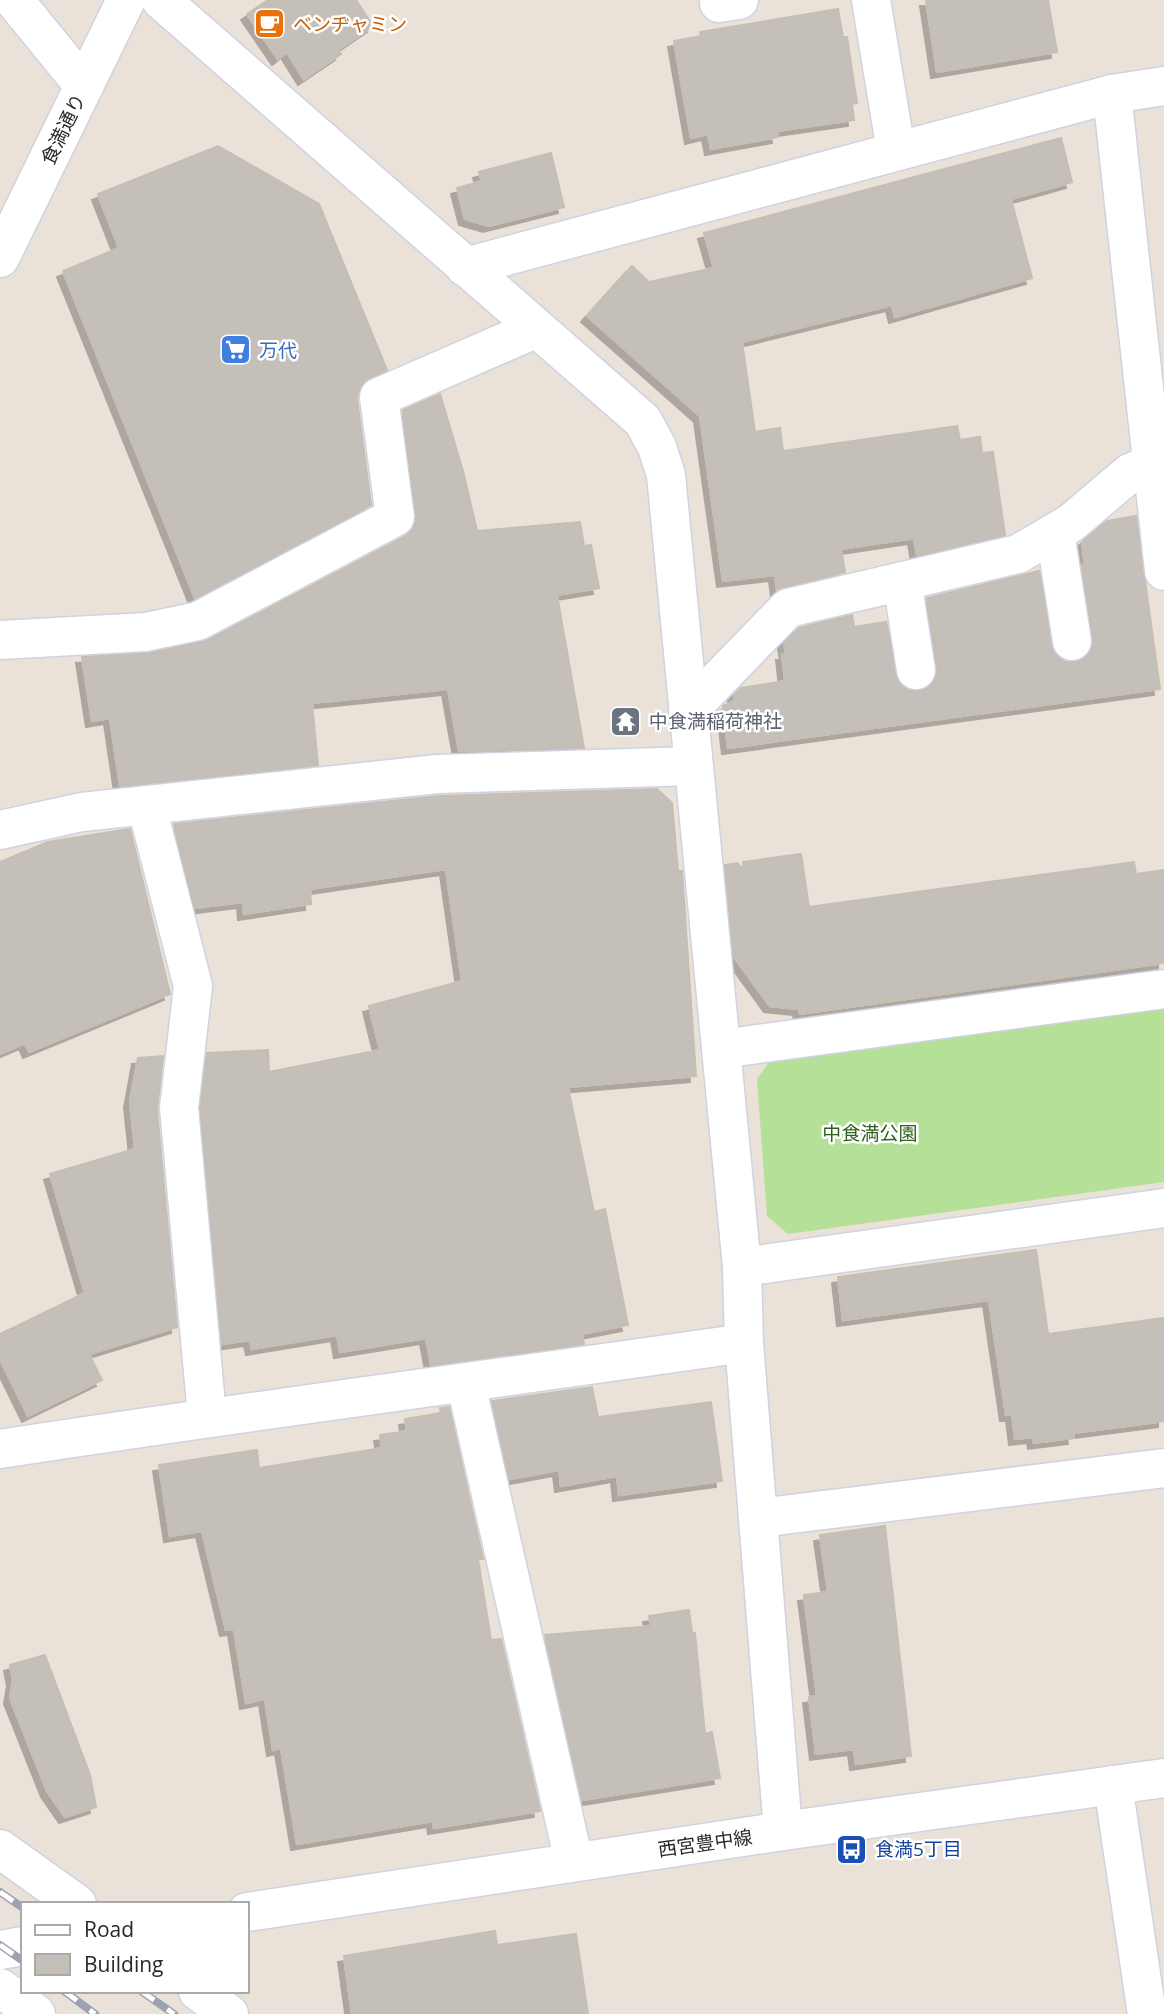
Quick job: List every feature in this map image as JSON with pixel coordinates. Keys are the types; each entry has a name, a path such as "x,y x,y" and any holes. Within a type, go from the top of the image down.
{"street":[{"path":"14,0 84,86"},
{"name":"食満通り","path":"0,258 126,0"},
{"path":"871,0 896,151"},
{"path":"177,4 465,267 643,421 657,447 666,475 742,1267 744,1343 783,1831"},
{"path":"465,267 1112,94 1164,86"},
{"path":"1112,94 1164,571"},
{"path":"0,640 146,632 198,621 395,517 379,397 536,329"},
{"path":"688,711 788,608 1018,554 1055,533 1130,473 1151,464"},
{"path":"1055,533 1072,641"},
{"path":"902,581 916,670"},
{"path":"0,831 82,812 437,774 693,765"},
{"path":"147,807 193,986 179,1108 206,1416"},
{"path":"721,1049 1164,989"},
{"path":"742,1267 1164,1208"},
{"path":"0,1449 206,1416 466,1384 744,1343"},
{"path":"466,1384 574,1862"},
{"path":"760,1518 1164,1468"},
{"name":"西宮豊中線","path":"248,1912 783,1831 1164,1778"},
{"path":"1113,1785 1147,2014"},
{"path":"0,1849 74,1902"},
{"path":"0,1950 21,1946"},
{"path":"0,1988 36,2014"},
{"path":"201,1993 229,2014"}],"green space":[{"name":"中食満公園","path":"1164,1004 1164,1182 788,1234 767,1216 757,1079 773,1057"}],"building":[{"path":"268,0 356,0 373,26 338,50 341,54 304,79 287,52 278,59 247,14"},
{"path":"926,0 1048,0 1057,52 937,72"},
{"path":"838,9 843,37 847,37 857,103 852,104 854,120 777,131 778,137 711,149 708,134 691,138 674,41 701,36 700,32"},
{"path":"1061,138 1072,182 1011,199 1032,278 895,317 892,305 742,342 755,432 780,428 783,451 957,426 960,440 980,437 982,453 993,452 1005,535 917,555 914,538 841,549 845,572 777,590 775,575 723,581 700,416 587,316 632,266 649,282 714,268 704,233"},
{"name":"万代","path":"218,146 319,204 387,370 360,386 357,399 371,505 195,598 63,271 119,248 98,194"},
{"path":"551,153 564,207 489,226 465,219 457,188 482,181 479,172"},
{"path":"440,394 463,471 477,531 580,522 584,546 591,545 599,588 557,595 584,748 459,751 448,689 312,703 318,765 120,786 110,718 92,721 82,657 150,653 208,640 406,536 415,526 417,514 403,410"},
{"path":"1136,516 1160,689 728,748 723,706 735,701 734,695 741,688 785,681 782,654 786,654 784,643 799,628 852,615 854,627 886,622 899,683 908,690 920,691 930,687 936,678 938,667 927,598 1039,571 1055,654 1065,662 1076,662 1085,658 1092,649 1094,638 1082,565 1085,565 1082,542 1107,521"},
{"path":"657,789 672,803 678,871 682,871 696,1076 568,1087 594,1212 605,1209 628,1325 582,1334 584,1344 431,1365 426,1338 340,1352 337,1335 252,1349 250,1340 222,1344 201,1108 207,1053 268,1050 269,1072 380,1050 369,1006 462,981 446,869 310,889 311,904 244,914 243,902 196,908 174,824 439,796"},
{"path":"130,829 170,994 29,1052 25,1043 0,1054 0,862 48,842"},
{"path":"801,854 809,907 1134,862 1136,874 1164,870 1164,963 800,1014 799,1009 770,1006 734,957 725,865 737,863 744,870 743,862"},
{"path":"163,1056 157,1110 177,1327 89,1354 102,1380 28,1416 0,1359 0,1334 85,1293 50,1174 135,1149 130,1102 138,1058"},
{"path":"1036,1250 1048,1334 1164,1318 1164,1421 1073,1433 1074,1438 1034,1443 1033,1437 1015,1439 1012,1415 1006,1415 989,1300 843,1320 838,1277"},
{"path":"592,1387 598,1417 711,1402 722,1481 619,1495 617,1476 561,1486 559,1470 510,1479 492,1401"},
{"path":"449,1407 483,1559 478,1559 491,1640 501,1639 540,1811 434,1828 433,1821 297,1844 281,1748 273,1750 265,1699 246,1703 234,1629 226,1630 202,1531 170,1536 159,1465 257,1450 259,1468 382,1448 380,1435 407,1431 405,1419 441,1413 440,1408"},
{"path":"885,1526 911,1756 856,1764 854,1749 816,1754 809,1697 817,1696 804,1595 828,1592 820,1535"},
{"path":"689,1610 692,1633 695,1633 705,1734 712,1732 720,1778 582,1800 545,1635 651,1626 649,1616"},
{"path":"45,1655 90,1775 96,1807 65,1817 47,1791 10,1698 13,1680 10,1665"},
{"path":"495,1931 497,1945 576,1934 588,2014 352,2014 344,1956"}],"railway":[{"path":"0,1892 21,1907"},
{"path":"0,1945 21,1960"},
{"path":"67,1993 95,2014"},
{"path":"144,1993 174,2014"}],"place":[{"name":"ベンヂャミン","path":"270,24"},
{"name":"万代","path":"236,350"},
{"name":"中食満稲荷神社","path":"626,721"},
{"name":"食満5丁目","path":"852,1849"}]}
